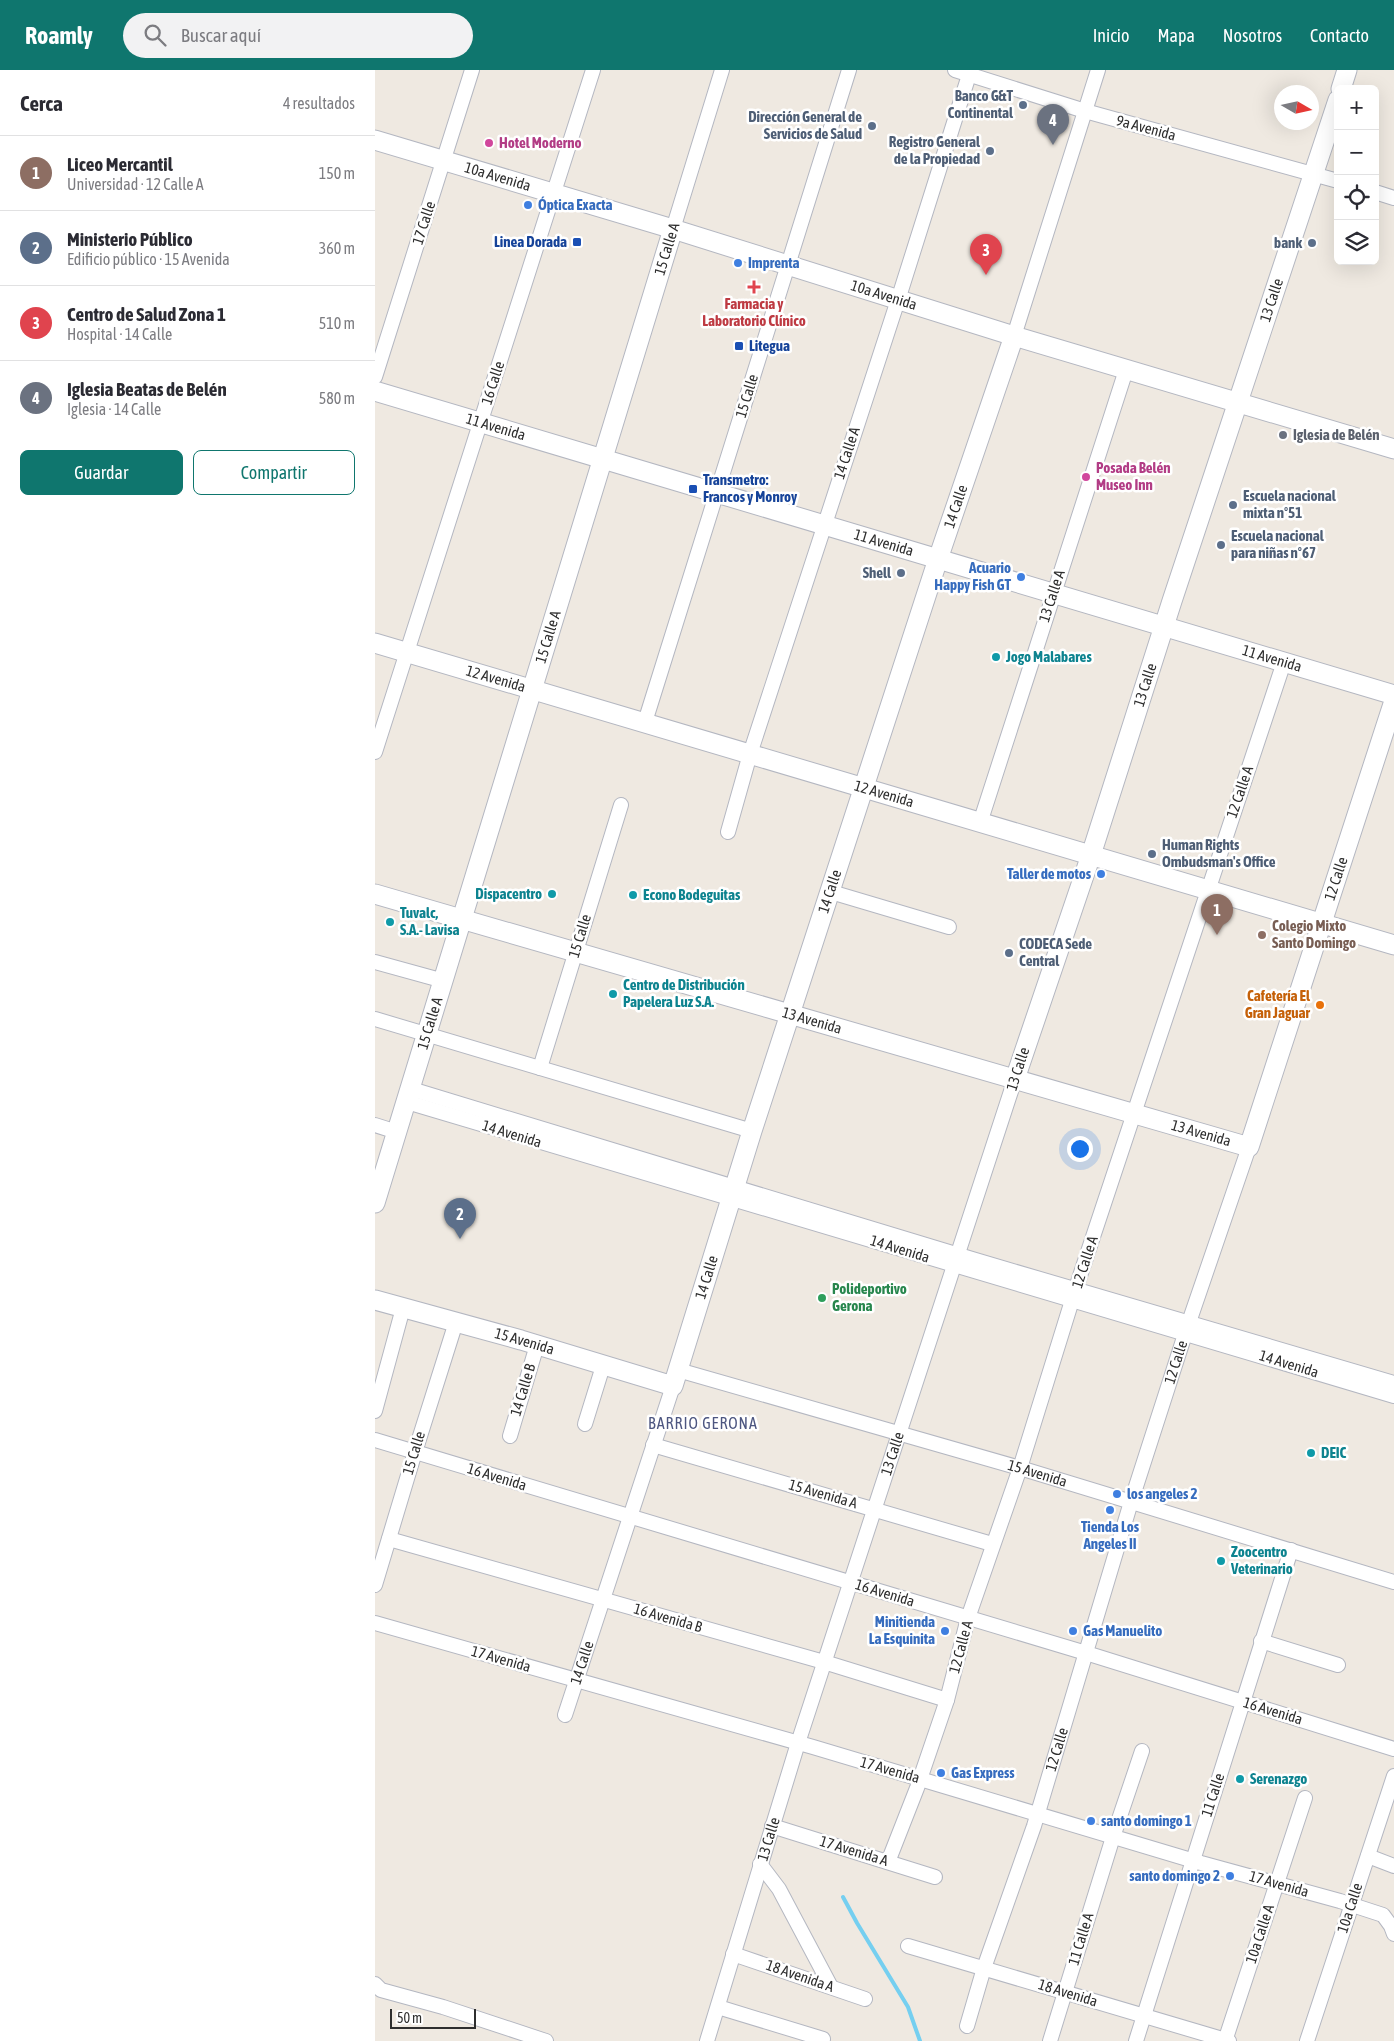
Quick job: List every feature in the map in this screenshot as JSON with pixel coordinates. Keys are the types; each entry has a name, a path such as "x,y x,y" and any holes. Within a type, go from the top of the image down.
{"street":[{"name":"17 Calle","path":"375,377 472,70"},
{"name":"16 Calle","path":"375,752 593,70"},
{"name":"15 Calle A","path":"375,1203 722,70"},
{"name":"15 Calle","path":"645,722 849,70"},
{"name":"14 Calle","path":"565,1715 675,1378 752,1131 938,560 1014,336 1097,70"},
{"path":"1342,85 1347,70"},
{"name":"9a Avenida","path":"962,72 1085,111 1334,180"},
{"name":"14 Calle A","path":"728,832 824,525 898,300 962,72"},
{"name":"13 Calle","path":"707,2041 798,1743 850,1582 1015,1079 1091,855 1334,112"},
{"name":"10a Avenida","path":"375,140 673,229 1126,370 1394,449"},
{"path":"1379,193 1394,198"},
{"name":"13 Calle A","path":"980,823 1126,370"},
{"name":"11 Avenida","path":"375,392 1394,695"},
{"name":"12 Avenida","path":"375,643 1394,945"},
{"name":"12 Calle A","path":"889,1862 947,1700 968,1618 1020,1468 1074,1295 1284,662"},
{"name":"12 Calle","path":"967,2026 983,1968 1037,1814 1131,1502 1394,701"},
{"name":"15 Calle","path":"540,1068 621,805"},
{"path":"831,892 949,927"},
{"name":"13 Avenida","path":"375,894 1249,1147"},
{"path":"375,962 444,981"},
{"path":"375,1019 752,1131"},
{"name":"14 Avenida","path":"409,1096 1187,1329 1394,1396"},
{"path":"375,1126 397,1132"},
{"name":"15 Avenida","path":"375,1300 537,1345 603,1366 675,1378 899,1433 1394,1582"},
{"path":"375,1411 403,1308"},
{"name":"15 Calle","path":"375,1585 383,1545 456,1322"},
{"name":"14 Avenida","path":"1187,1329 1394,1383"},
{"name":"14 Calle B","path":"510,1436 537,1345"},
{"path":"585,1424 603,1366"},
{"name":"16 Avenida","path":"375,1440 1086,1653 1394,1749"},
{"name":"15 Avenida A","path":"653,1445 875,1508 993,1544"},
{"name":"16 Avenida B","path":"383,1545 603,1600 824,1662 947,1700"},
{"name":"11 Calle","path":"1136,2041 1291,1550"},
{"name":"17 Avenida","path":"375,1623 920,1778 1113,1837 1351,1905 1383,1915 1394,1934"},
{"path":"1261,1641 1339,1665"},
{"name":"11 Calle A","path":"1050,2041 1113,1837 1142,1752"},
{"name":"10a Calle","path":"1307,2041 1394,1776"},
{"name":"10a Calle A","path":"1226,2041 1305,1798"},
{"name":"17 Avenida A","path":"773,1826 935,1877"},
{"path":"1368,1856 1394,1866"},
{"path":"761,1864 779,1889 830,1986"},
{"name":"18 Avenida","path":"908,1946 1226,2041"},
{"name":"18 Avenida A","path":"733,1954 865,1999"},
{"path":"375,1984 381,1990 546,2041"},
{"path":"718,2007 823,2039"}],"waterway":[{"path":"843,1897 908,2007 920,2041"}],"place":[{"name":"Banco G&T Continental","path":"1023,105"},
{"name":"Dirección General de Servicios de Salud","path":"872,126"},
{"name":"Hotel Moderno","path":"489,143"},
{"name":"Iglesia Beatas de Belén","path":"1053,145"},
{"name":"Registro General de la Propiedad","path":"990,151"},
{"name":"Óptica Exacta","path":"528,205"},
{"name":"Linea Dorada","path":"577,242"},
{"name":"bank","path":"1312,243"},
{"name":"Imprenta","path":"738,263"},
{"name":"Centro de Salud Zona 1","path":"986,275"},
{"name":"Farmacia y Laboratorio Clínico","path":"754,287"},
{"name":"Litegua","path":"739,346"},
{"name":"Iglesia de Belén","path":"1283,435"},
{"name":"Posada Belén Museo Inn","path":"1086,477"},
{"name":"Transmetro: Francos y Monroy","path":"693,489"},
{"name":"Escuela nacional mixta n°51","path":"1233,505"},
{"name":"Escuela nacional para niñas n°67","path":"1221,545"},
{"name":"Shell","path":"901,573"},
{"name":"Acuario Happy Fish GT","path":"1021,577"},
{"name":"Jogo Malabares","path":"996,657"},
{"name":"Human Rights Ombudsman's Office","path":"1152,854"},
{"name":"Taller de motos","path":"1101,874"},
{"name":"Dispacentro","path":"552,894"},
{"name":"Econo Bodeguitas","path":"633,895"},
{"name":"Tuvalc, S.A.- Lavisa","path":"390,922"},
{"name":"Liceo Mercantil","path":"1217,935"},
{"name":"Colegio Mixto Santo Domingo","path":"1262,935"},
{"name":"CODECA Sede Central","path":"1009,953"},
{"name":"Centro de Distribución Papelera Luz S.A.","path":"613,994"},
{"name":"Cafetería El Gran Jaguar","path":"1320,1005"},
{"name":"Ministerio Público","path":"460,1239"},
{"name":"Polideportivo Gerona","path":"822,1298"},
{"name":"DEIC","path":"1311,1453"},
{"name":"los angeles 2","path":"1117,1494"},
{"name":"Tienda Los Angeles II","path":"1110,1510"},
{"name":"Zoocentro Veterinario","path":"1221,1561"},
{"name":"Minitienda La Esquinita","path":"945,1631"},
{"name":"Gas Manuelito","path":"1073,1631"},
{"name":"Gas Express","path":"941,1773"},
{"name":"Serenazgo","path":"1240,1779"},
{"name":"santo domingo 1","path":"1091,1821"},
{"name":"santo domingo 2","path":"1230,1876"}],"district":[{"name":"BARRIO GERONA","path":"703,1423"}]}
